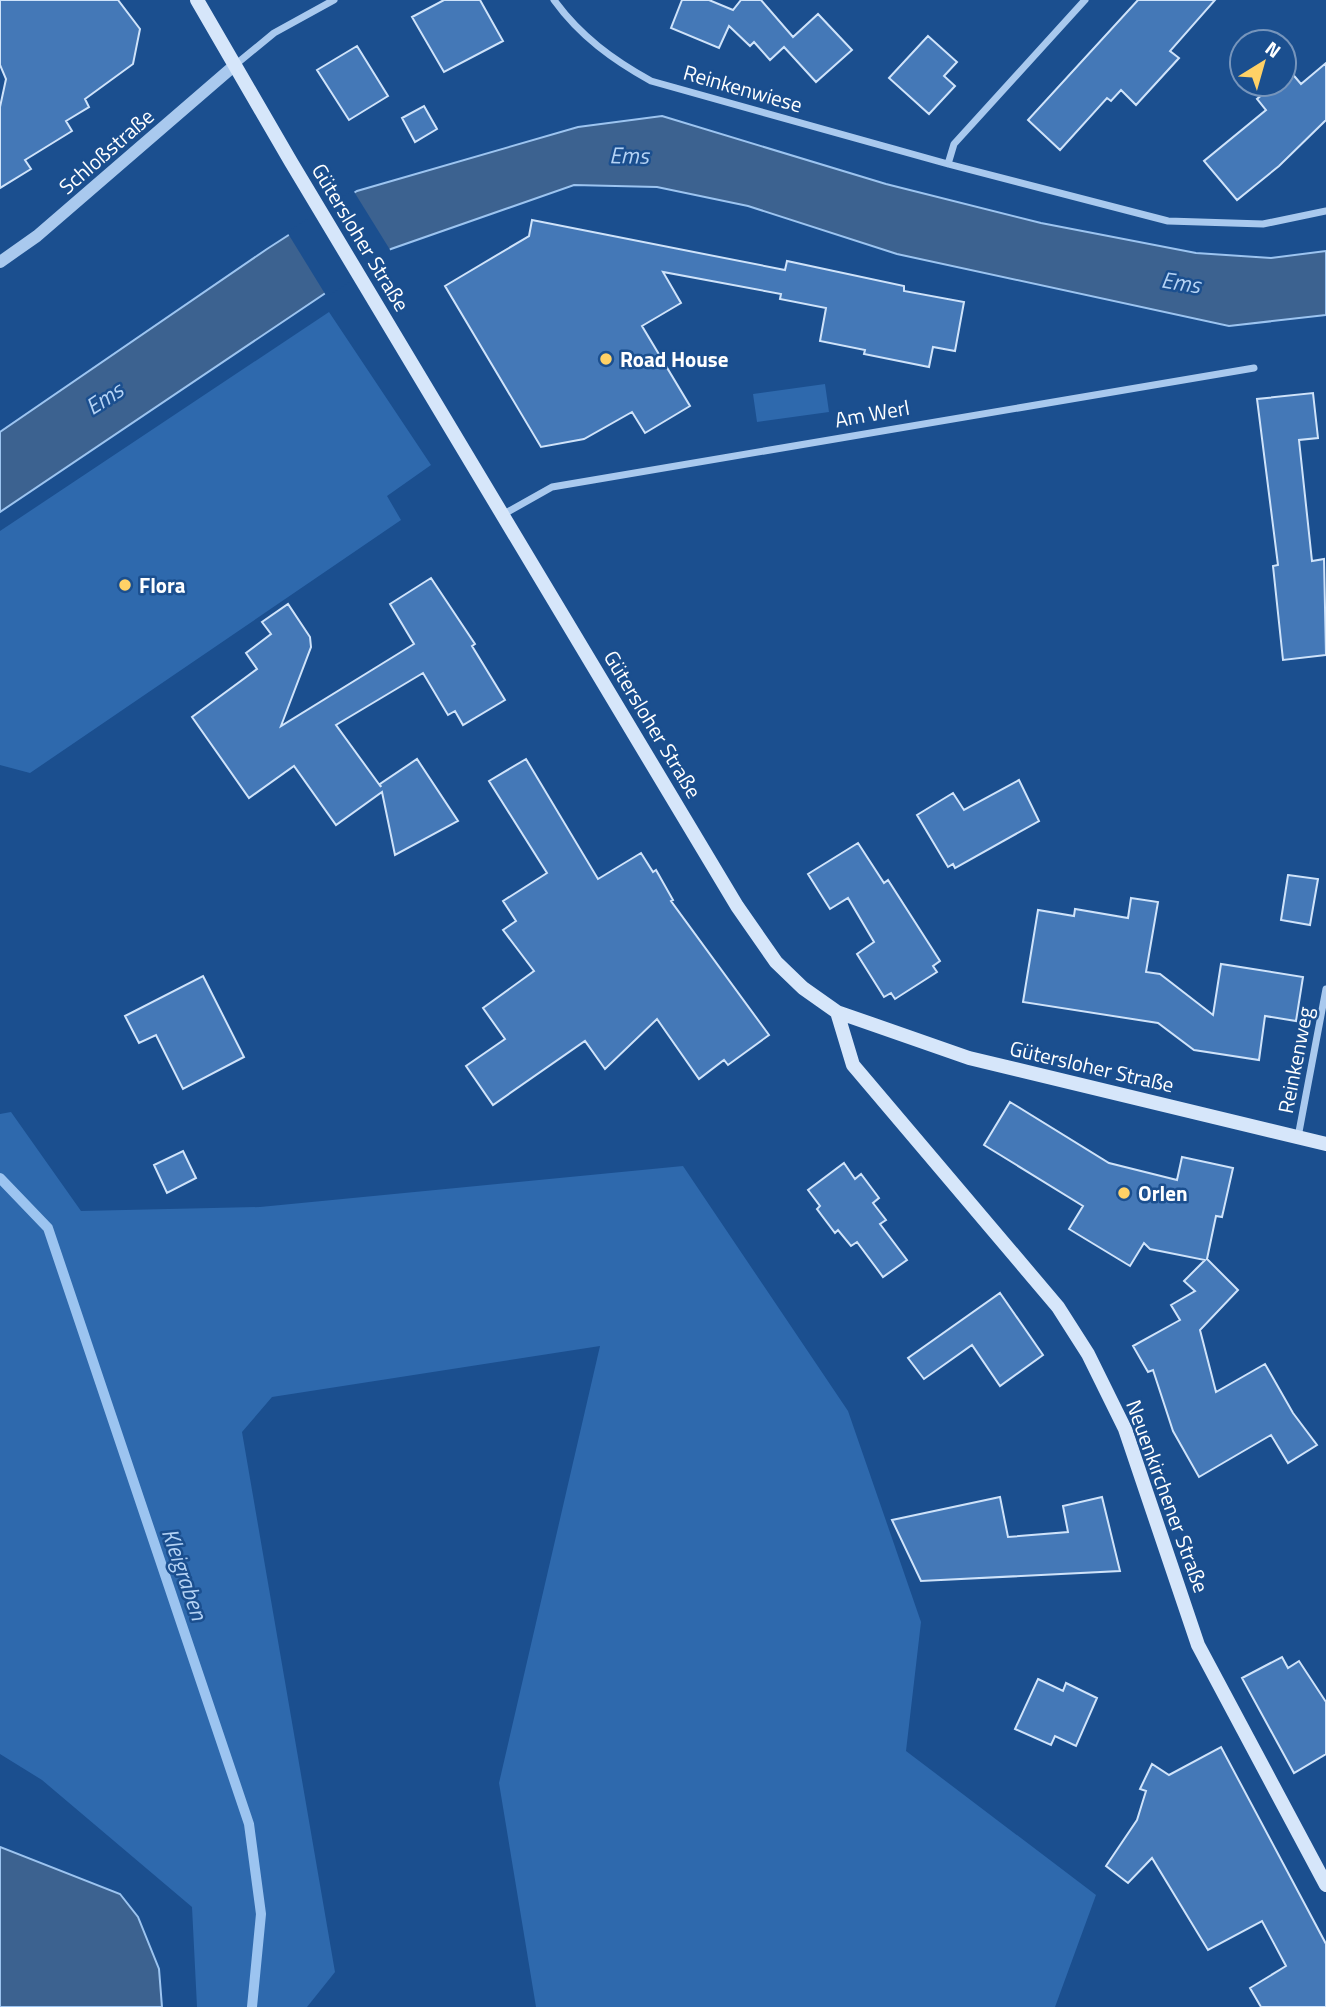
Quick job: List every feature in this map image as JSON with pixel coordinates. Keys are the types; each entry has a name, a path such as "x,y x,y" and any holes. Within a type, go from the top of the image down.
{"main road":[{"name":"Gütersloher Straße","path":"197,0 306,188 737,906 776,962 803,988 836,1012 969,1058 1326,1144"},
{"name":"Neuenkirchener Straße","path":"836,1012 853,1065 1050,1297 1088,1354 1125,1429 1198,1646 1326,1885"}],"street":[{"path":"235,65 274,33 334,0"},
{"name":"Reinkenwiese","path":"554,0 567,18 609,58 651,81 948,164 1168,221 1263,224 1326,211"},
{"path":"948,164 954,144 1085,0"},
{"name":"Schloßstraße","path":"0,262 37,236 235,65"},
{"name":"Am Werl","path":"504,514 552,488 986,411 1254,368"},
{"name":"Reinkenweg","path":"1298,1138 1326,989"}],"shaded area":[{"path":"329,312 431,465 387,496 401,520 30,773 0,765 0,531"},
{"path":"825,384 829,412 757,422 753,394"},
{"path":"11,1112 81,1211 260,1207 683,1166 848,1411 921,1622 906,1751 1096,1895 1055,2007 536,2007 499,1783 600,1346 272,1397 242,1432 335,1972 307,2007 197,2007 192,1907 42,1780 0,1754 0,1114"}],"water":[{"name":"Ems","path":"662,116 886,184 1041,223 1196,253 1271,258 1326,251 1326,315 1229,326 897,254 748,206 657,187 574,185 391,249 0,512 0,432 267,249 357,191 578,127"},
{"path":"0,1847 120,1894 138,1917 159,1969 162,2007 0,2007"}],"pier":[{"path":"353,190 392,253 327,297 287,232"}],"building":[{"path":"0,0 118,0 140,29 133,64 85,99 89,107 66,121 72,131 25,160 31,169 0,188 0,107 6,79 0,65"},
{"path":"444,0 480,0 503,41 444,72 412,17"},
{"path":"682,0 709,0 733,10 741,0 761,0 793,37 818,14 852,50 816,82 784,47 770,60 754,42 750,46 729,26 719,48 671,28"},
{"path":"1138,0 1215,0 1170,51 1179,58 1136,105 1121,90 1111,101 1107,98 1060,150 1028,120"},
{"path":"928,36 957,62 944,76 955,86 929,114 889,78"},
{"path":"357,46 388,96 349,120 317,70"},
{"path":"1326,63 1326,120 1279,166 1237,200 1204,161 1266,110 1258,98 1298,98 1298,80 1301,84"},
{"path":"424,106 437,129 415,142 402,118"},
{"path":"532,220 785,270 787,261 904,286 904,291 964,302 955,351 933,347 929,367 864,354 865,350 820,341 826,308 780,299 781,294 663,272 681,303 642,326 690,406 645,433 632,412 584,439 541,447 445,286 529,236"},
{"path":"1313,393 1318,438 1299,440 1312,561 1324,559 1326,655 1283,660 1273,566 1278,565 1257,399"},
{"path":"431,578 475,644 472,646 505,700 463,725 455,711 448,715 423,673 336,725 381,787 380,784 417,759 458,821 395,855 382,792 336,825 294,766 249,798 192,717 257,669 246,653 271,634 262,622 288,604 310,637 311,647 281,726 414,644 390,604"},
{"path":"526,759 598,879 641,853 653,872 656,870 673,900 671,901 769,1035 728,1065 724,1060 699,1079 657,1019 605,1069 585,1041 493,1105 466,1066 505,1039 483,1008 534,971 503,930 516,921 503,901 547,873 489,781"},
{"path":"1019,780 1039,821 955,868 953,864 948,867 917,815 953,793 964,810"},
{"path":"858,843 884,883 888,880 940,961 933,966 937,972 895,999 891,993 884,997 857,954 874,942 848,898 830,909 808,874"},
{"path":"1288,875 1318,879 1310,925 1281,920"},
{"path":"1131,898 1158,902 1146,972 1160,974 1213,1015 1221,964 1303,977 1296,1021 1265,1016 1259,1060 1194,1050 1158,1023 1023,1002 1038,910 1074,916 1075,909 1128,918"},
{"path":"203,976 244,1057 183,1089 156,1035 139,1043 125,1016"},
{"path":"1010,1102 1109,1163 1177,1180 1182,1157 1233,1168 1222,1217 1216,1216 1207,1259 1238,1290 1200,1330 1216,1392 1265,1364 1293,1413 1317,1445 1288,1463 1271,1435 1199,1477 1173,1431 1153,1370 1148,1372 1133,1346 1180,1320 1171,1305 1195,1291 1184,1281 1205,1260 1150,1249 1144,1243 1130,1266 1069,1229 1083,1206 984,1145"},
{"path":"183,1151 196,1178 167,1193 154,1165"},
{"path":"844,1163 855,1179 861,1174 879,1198 873,1203 886,1220 880,1224 907,1260 883,1277 857,1242 851,1246 838,1230 835,1233 817,1209 820,1206 808,1190"},
{"path":"1000,1293 1043,1355 1000,1386 972,1345 924,1379 908,1358"},
{"path":"1000,1497 1008,1537 1068,1532 1063,1506 1102,1497 1120,1571 921,1581 892,1520"},
{"path":"1282,1657 1288,1668 1299,1661 1326,1702 1326,1754 1294,1773 1242,1678"},
{"path":"1038,1679 1063,1691 1066,1683 1097,1698 1076,1746 1055,1736 1051,1745 1015,1729"},
{"path":"1221,1747 1326,1944 1326,2007 1261,2007 1250,1988 1286,1966 1262,1921 1208,1950 1152,1858 1128,1883 1106,1866 1137,1820 1146,1791 1140,1789 1152,1764 1169,1775"}],"waterway":[{"name":"Kleigraben","path":"0,1178 48,1228 249,1824 261,1914 252,2007"}],"place":[{"name":"Road House","path":"606,359"},
{"name":"Flora","path":"125,585"},
{"name":"Orlen","path":"1124,1193"}]}
